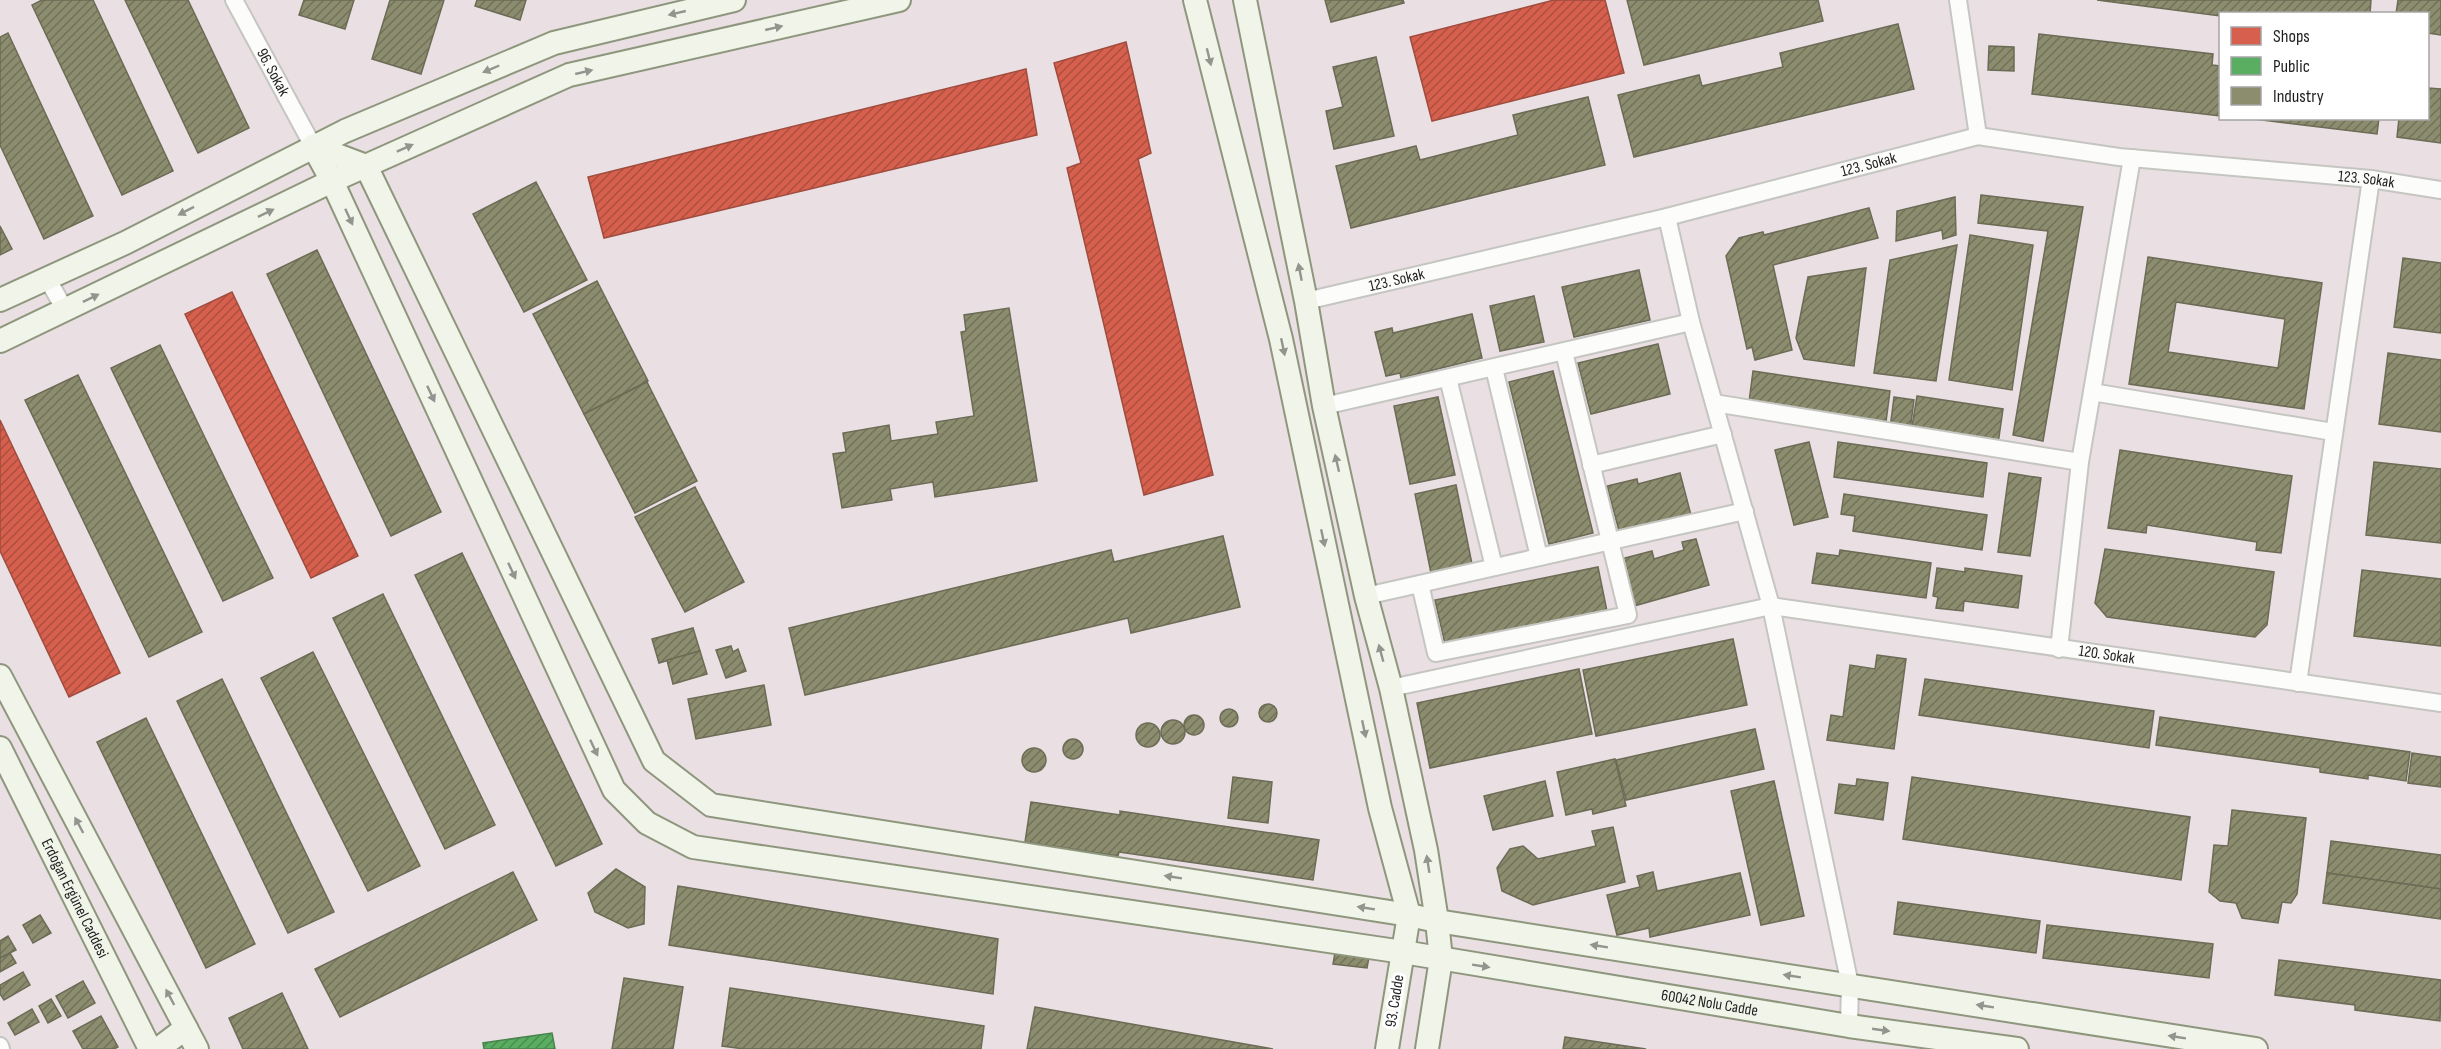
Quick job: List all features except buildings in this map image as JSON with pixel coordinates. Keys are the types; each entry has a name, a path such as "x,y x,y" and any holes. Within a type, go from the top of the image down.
{"street":[{"name":"96. Sokak","path":"234,0 313,146"},
{"path":"0,300 125,243 313,146 554,43 734,0"},
{"path":"0,341 332,181 569,75 899,0"},
{"path":"1195,0 1281,339 1380,808 1408,915"},
{"path":"1245,0 1306,301 1324,406 1366,596 1391,688 1426,850 1441,959 1427,1049"},
{"path":"1958,0 1978,136"},
{"name":"123. Sokak","path":"1306,301 1667,217 1978,136 2132,158 2371,179 2441,190"},
{"path":"313,146 366,166 654,761 711,805 2256,1049"},
{"name":"60042 Nolu Cadde","path":"313,146 332,181 614,790 647,823 693,847 1403,952 1849,1026 2017,1049"},
{"path":"2059,649 2080,462 2132,158"},
{"path":"2298,683 2371,179"},
{"path":"1667,217 1691,322 1771,606 1850,985 1849,1026"},
{"path":"47,278 65,310"},
{"path":"1324,406 1691,322"},
{"path":"1420,584 1436,653 1628,615 1564,352"},
{"path":"1494,368 1539,557"},
{"path":"1448,378 1494,567"},
{"path":"2092,392 2333,432"},
{"path":"1714,403 2080,462"},
{"path":"1592,465 1723,434"},
{"path":"1366,596 1744,511"},
{"path":"1391,688 1771,606"},
{"name":"120. Sokak","path":"1771,606 2441,703"},
{"path":"0,676 197,1049"},
{"path":"2,751 33,739"},
{"name":"Erdoğan Ergünel Caddesi","path":"2,751 150,1049"},
{"name":"93. Cadde","path":"1387,1049 1408,915"},
{"path":"158,1049 186,1028"}],"shaded area":[{"path":"0,0 2441,0 2441,1049 0,1049"}]}
